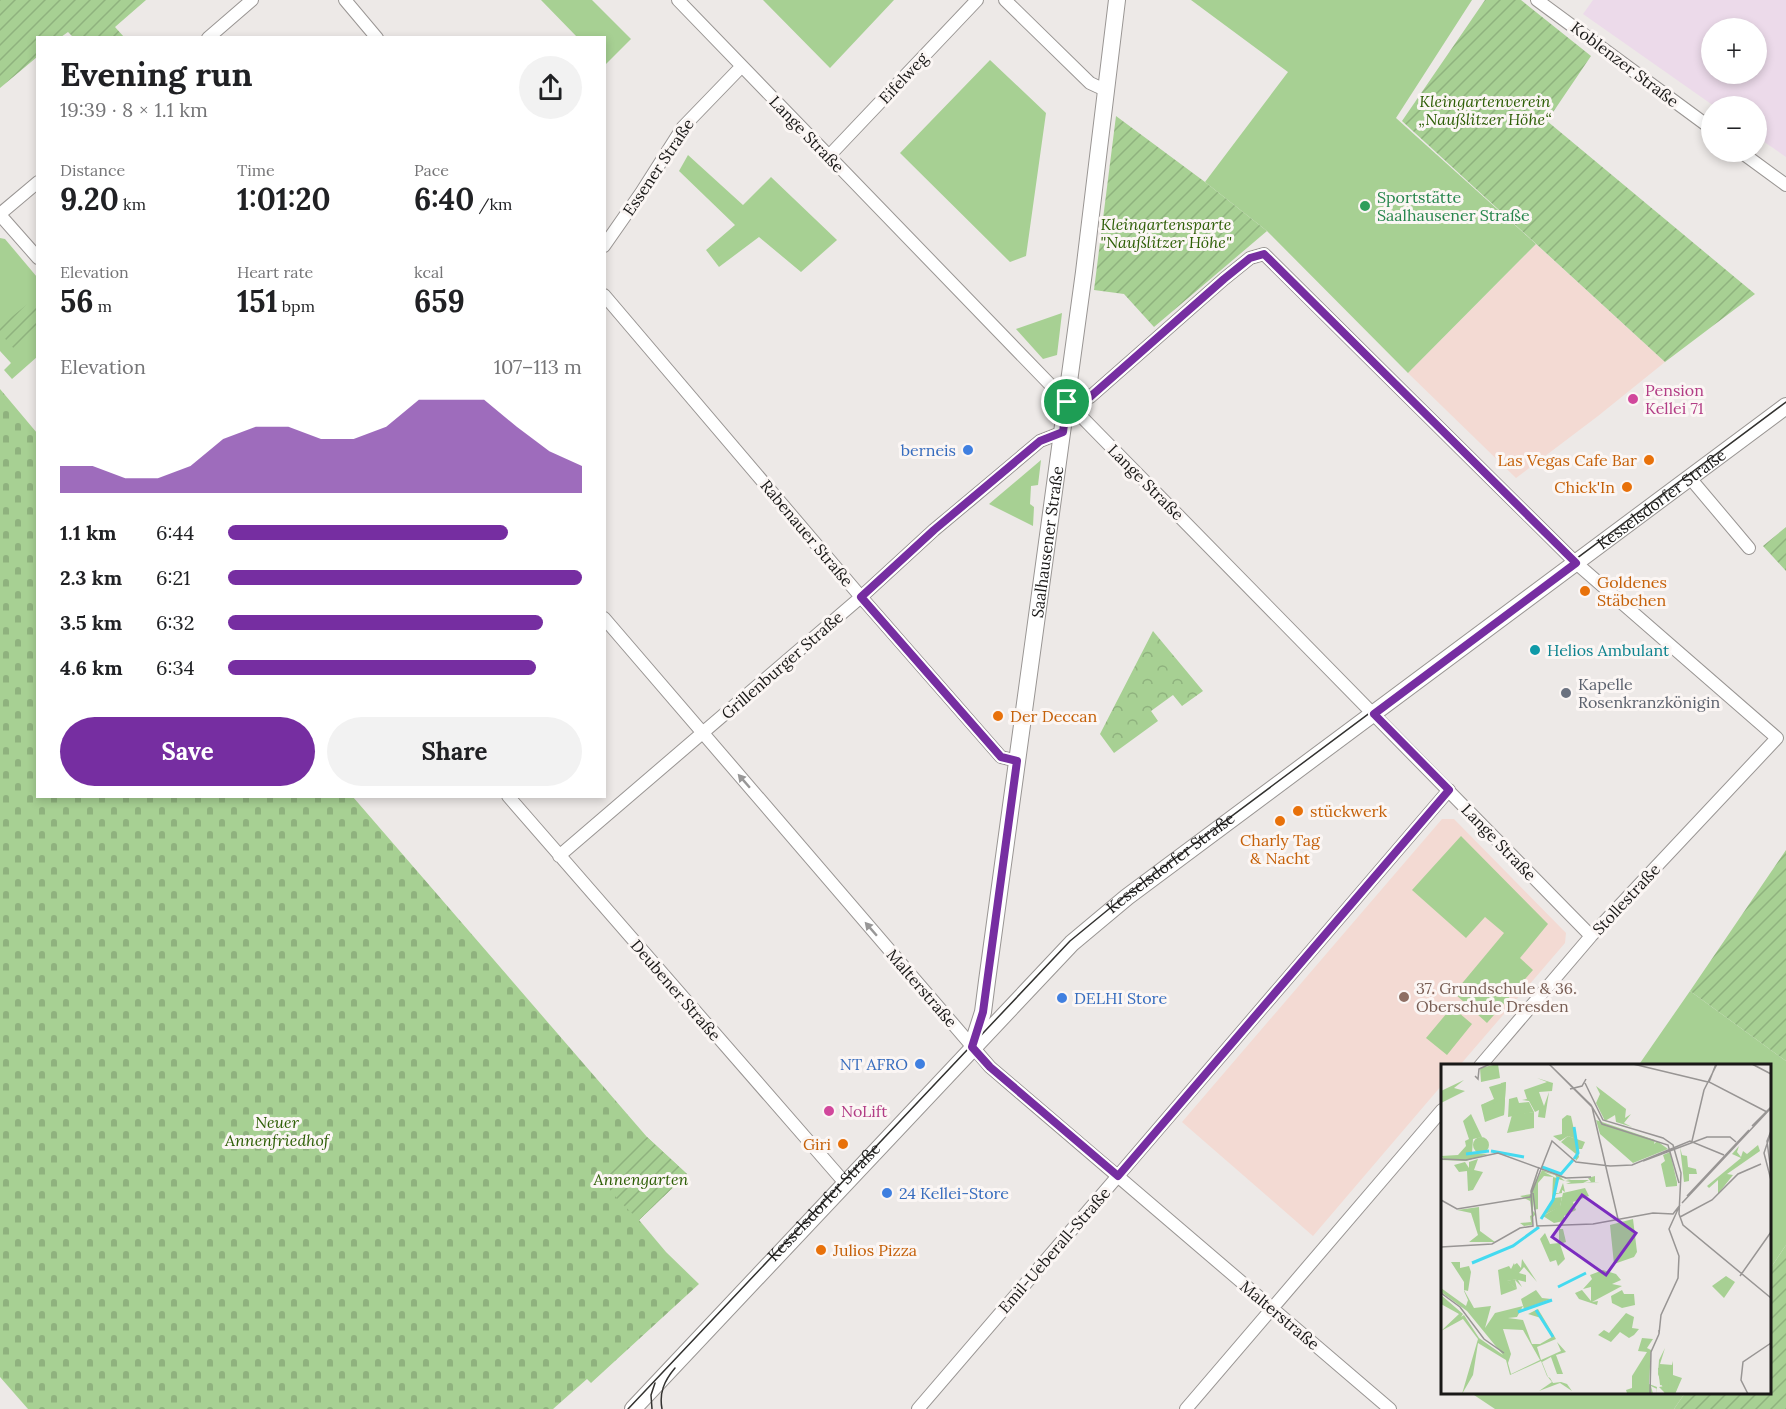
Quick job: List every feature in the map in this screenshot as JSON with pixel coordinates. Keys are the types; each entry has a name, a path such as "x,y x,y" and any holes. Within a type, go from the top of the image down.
{"street":[{"path":"210,36 252,0"},
{"path":"345,0 375,36"},
{"name":"Lange Straße","path":"678,0 1067,402 1591,936"},
{"name":"Eifelweg","path":"829,156 977,0"},
{"path":"1005,0 1090,83 1105,90"},
{"name":"Saalhausener Straße","path":"972,1047 983,1012 1067,402 1117,0"},
{"name":"Koblenzer Straße","path":"1537,0 1701,121"},
{"name":"Essener Straße","path":"606,243 641,193 682,127 742,66"},
{"path":"1755,162 1786,185"},
{"path":"36,184 0,214 36,256"},
{"path":"1067,402 1090,397 1224,279 1250,258 1264,254 1576,563"},
{"name":"Rabenauer Straße","path":"606,297 861,597 1001,757 1017,761"},
{"name":"Kesselsdorfer Straße","path":"640,1407 845,1183 1072,943 1127,897 1786,406"},
{"name":"Grillenburger Straße","path":"559,856 861,597 934,530 1040,441 1063,432"},
{"path":"1690,478 1749,548"},
{"name":"Stollestraße","path":"1481,1064 1591,936 1777,738 1576,563"},
{"name":"Malterstraße","path":"606,620 990,1067 1390,1409"},
{"name":"Emil-Ueberall-Straße","path":"918,1409 1449,790"},
{"name":"Deubener Straße","path":"510,798 845,1183"},
{"path":"1186,1409 1441,1112"}],"shaded area":[{"path":"1593,0 1786,0 1786,157 1767,144 1767,96 1701,97 1583,14"},
{"path":"1536,244 1665,362 1516,478 1408,373"},
{"name":"37. Grundschule & 36. Oberschule Dresden","path":"1442,819 1454,819 1566,933 1565,943 1461,1064 1441,1064 1441,1086 1313,1236 1182,1122"}],"green space":[{"path":"0,0 146,0 115,27 123,36 72,36 68,32 62,36 36,36 36,58 0,88"},
{"path":"541,0 592,0 631,39 606,64 606,36 576,36"},
{"path":"763,0 894,0 830,68"},
{"name":"Sportstätte Saalhausener Straße","path":"1191,0 1472,0 1396,118 1536,244 1408,373 1267,231 1205,182 1288,72"},
{"name":"Kleingartenverein „Naußlitzer Höhe“","path":"1485,0 1521,0 1591,56 1547,121 1755,294 1665,362 1402,121"},
{"path":"990,60 1046,113 1026,256 1010,262 900,153"},
{"name":"Kleingartensparte \"Naußlitzer Höhe\"","path":"1116,116 1267,231 1154,327 1124,294 1094,290"},
{"path":"688,155 743,205 771,177 837,240 801,272 759,237 719,267 706,250 735,225 679,171"},
{"path":"0,238 5,239 36,276 36,358 12,379 4,370 11,363 0,351"},
{"path":"34,299 36,302 36,335 16,351 0,333 0,326"},
{"path":"1062,313 1057,355 1043,359 1016,329"},
{"name":"Neuer Annenfriedhof","path":"0,389 36,432 36,798 354,798 647,1137 687,1174 639,1220 666,1252 699,1284 591,1383 587,1379 553,1409 28,1409 0,1377"},
{"path":"1041,460 1038,485 1031,486 1030,504 1034,507 1033,526 989,504"},
{"path":"1786,527 1786,571 1763,546"},
{"path":"1153,631 1203,691 1182,706 1173,695 1151,711 1158,721 1114,753 1100,734"},
{"path":"1461,836 1548,924 1520,958 1533,970 1487,1023 1454,993 1504,933 1485,917 1466,938 1412,890"},
{"path":"1786,850 1786,1061 1690,991"},
{"path":"1690,991 1786,1061 1786,1245 1771,1268 1771,1064 1639,1064"},
{"path":"1452,1007 1472,1024 1447,1055 1426,1038"},
{"name":"Annengarten","path":"647,1137 687,1174 639,1220 618,1200 609,1188 608,1181 610,1173 620,1159"},
{"path":"1786,1245 1786,1409 1674,1409 1684,1394 1771,1394 1771,1268"},
{"path":"1472,1394 1684,1394 1674,1409 1495,1409"}],"tram line":[{"path":"628,1409 1070,941 1126,895 1786,402"},
{"path":"662,1409 663,1387 675,1368"},
{"path":"652,1409 651,1395 655,1383"}],"place":[{"name":"Sportstätte Saalhausener Straße","path":"1365,206"},
{"name":"Pension Kellei 71","path":"1633,399"},
{"name":"berneis","path":"968,450"},
{"name":"Las Vegas Cafe Bar","path":"1649,460"},
{"name":"Chick'In","path":"1627,487"},
{"name":"Goldenes Stäbchen","path":"1585,591"},
{"name":"Helios Ambulant","path":"1535,650"},
{"name":"Kapelle Rosenkranzkönigin","path":"1566,693"},
{"name":"Der Deccan","path":"998,716"},
{"name":"stückwerk","path":"1298,811"},
{"name":"Charly Tag & Nacht","path":"1280,821"},
{"name":"37. Grundschule & 36. Oberschule Dresden","path":"1404,997"},
{"name":"DELHI Store","path":"1062,998"},
{"name":"NT AFRO","path":"920,1064"},
{"name":"NoLift","path":"829,1111"},
{"name":"Giri","path":"843,1144"},
{"name":"24 Kellei-Store","path":"887,1193"},
{"name":"Julios Pizza","path":"821,1250"}],"route":[{"path":"1264,254 1576,563 1374,714 1449,790 1118,1176 990,1067 972,1047 983,1012 1017,761 1001,757 861,597 934,530 1040,441 1063,432 1067,402 1090,397 1224,279 1250,258 1264,254"}]}
